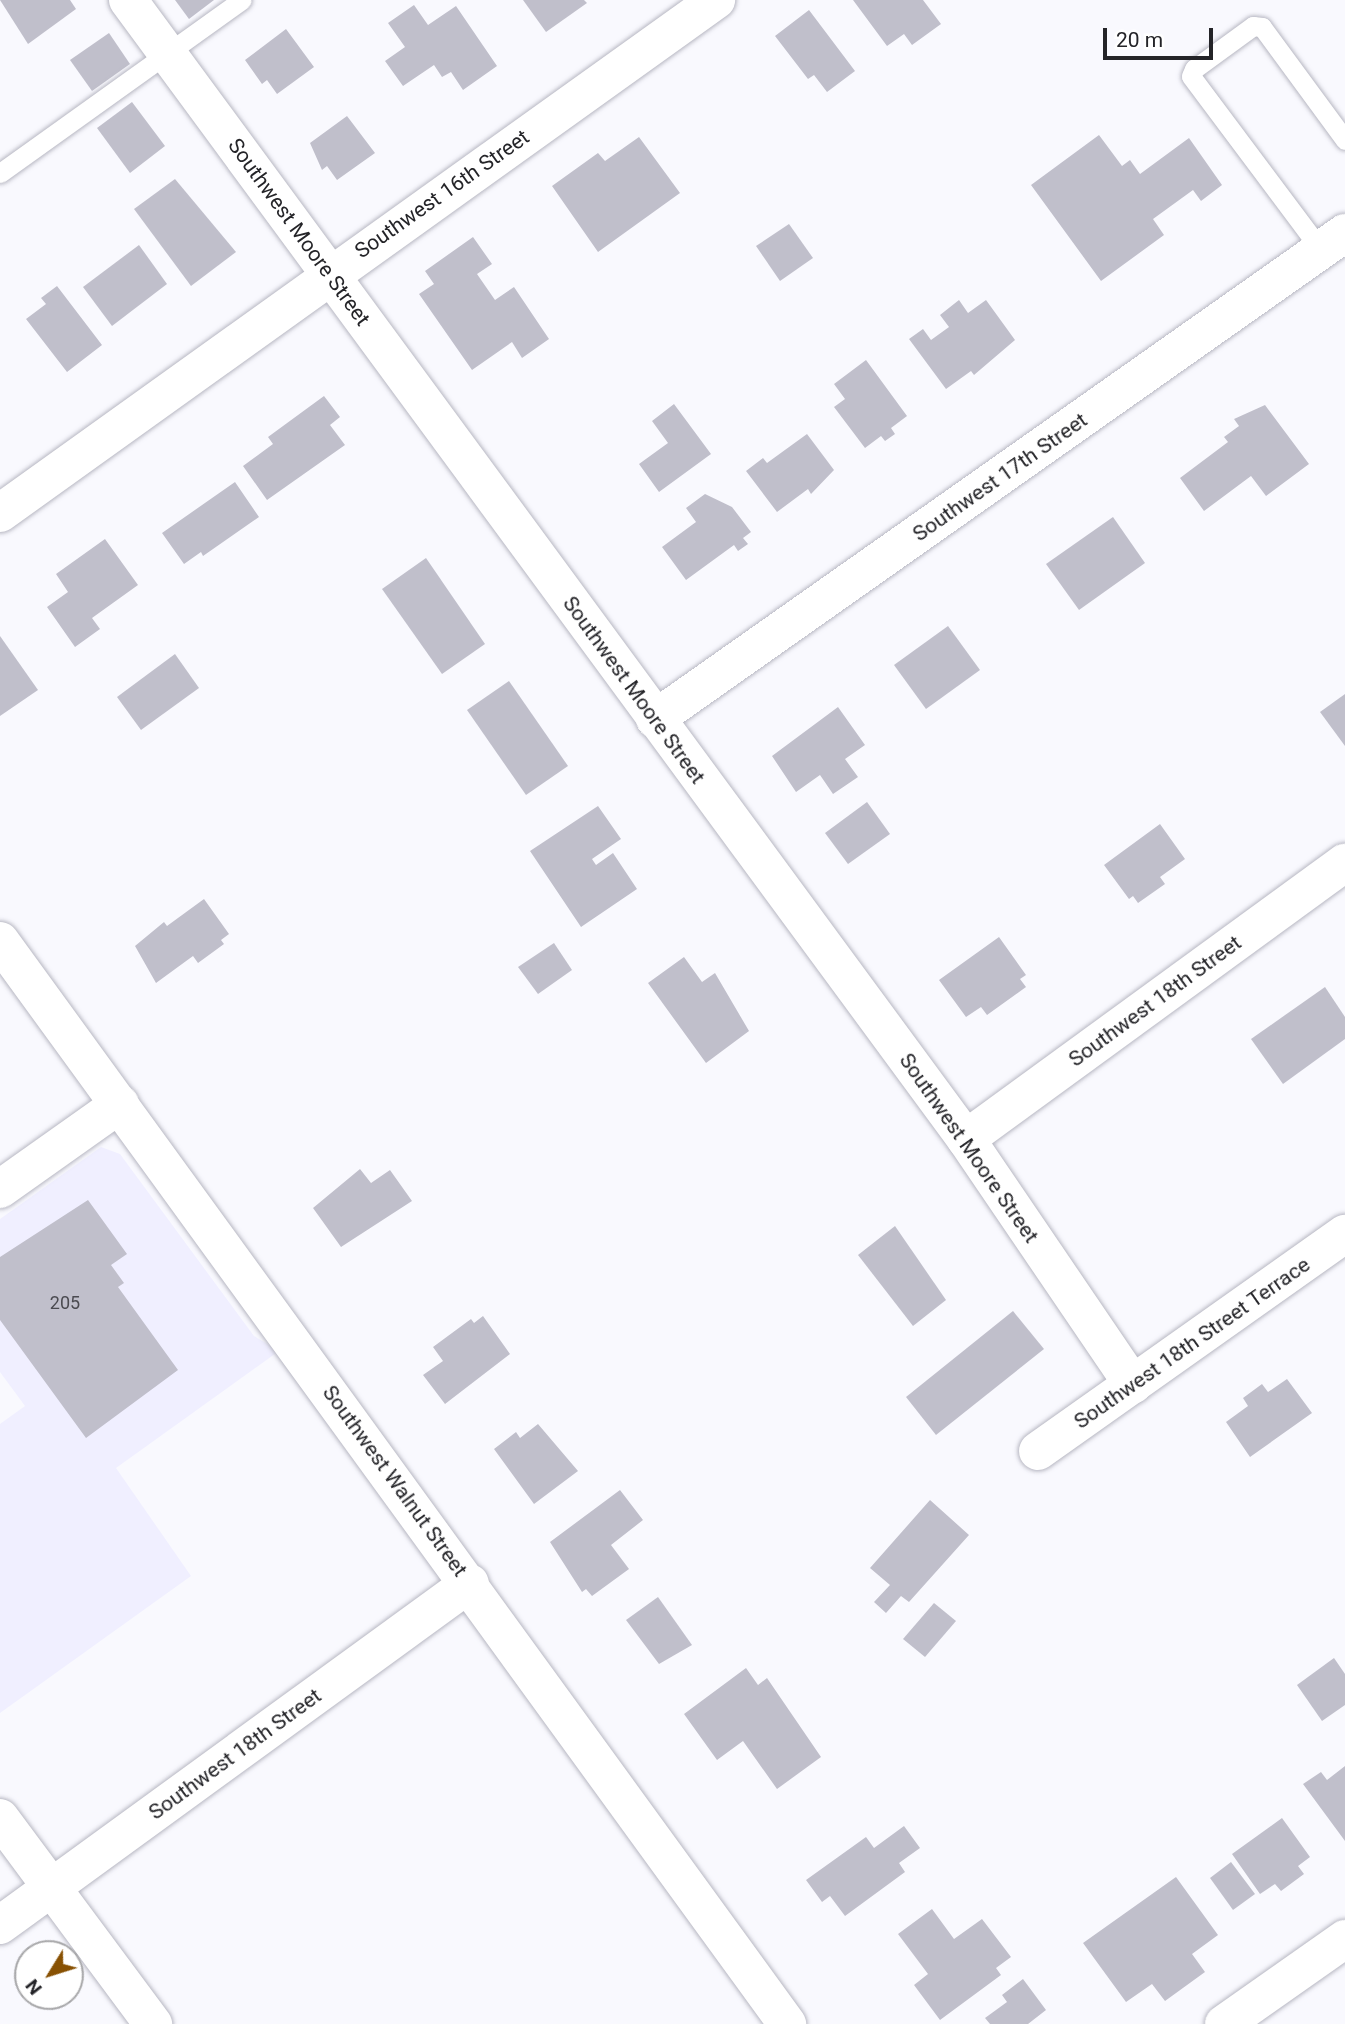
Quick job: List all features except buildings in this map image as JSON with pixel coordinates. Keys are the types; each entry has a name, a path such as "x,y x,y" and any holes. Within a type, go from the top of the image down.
{"street":[{"name":"Southwest Moore Street","path":"128,0 965,1139 1133,1385"},
{"name":"Southwest 16th Street","path":"0,513 330,273 716,0"},
{"name":"Southwest 17th Street","path":"655,719 1333,242"},
{"name":"Southwest 18th Street","path":"965,1139 1345,863"},
{"name":"Southwest Walnut Street","path":"0,941 470,1583 787,2024"},
{"path":"0,1189 120,1104"},
{"name":"Southwest 18th Street Terrace","path":"1038,1451 1345,1234"},
{"name":"Southwest 18th Street","path":"0,1925 470,1583"},
{"path":"0,1818 153,2024"},
{"path":"1224,2024 1345,1939"}],"lane":[{"path":"0,173 242,0"},
{"path":"1333,242 1191,76 1194,69 1253,26 1262,27 1345,140"}],"shaded area":[{"path":"101,1147 120,1154 254,1336 279,1351 116,1468 191,1576 0,1713 0,1424 25,1406 0,1372 0,1219"}]}
